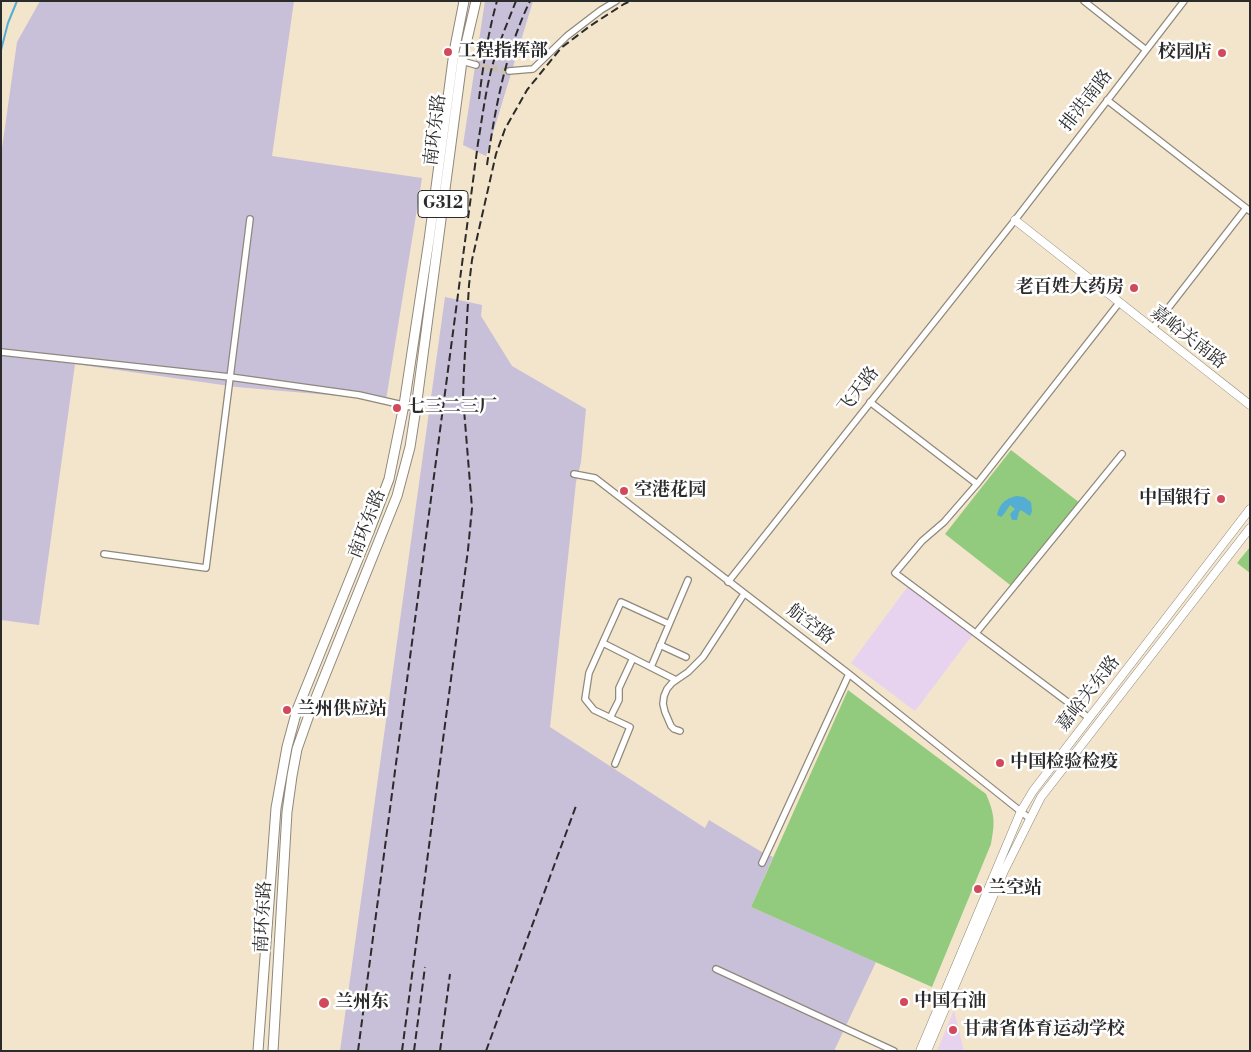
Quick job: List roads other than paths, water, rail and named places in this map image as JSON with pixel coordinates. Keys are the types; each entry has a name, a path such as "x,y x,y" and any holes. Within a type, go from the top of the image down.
{"highway":[{"name":"南环东路","path":"258,1051 276,808 287,747 297,710 389,479 404,405 428,250 454,52 464,1"},
{"name":"南环东路","path":"273,1051 287,821 297,749 397,496 410,447 462,61 476,1"},
{"path":"259,1033 273,1033"}],"main road":[{"name":"嘉峪关南路","path":"1015,220 1250,405"},
{"name":"嘉峪关东路","path":"920,1051 1021,811 1089,718 1250,509"},
{"name":"嘉峪关东路","path":"928,1051 1004,871 1041,797 1250,528"}],"street":[{"path":"509,71 532,69 567,36 616,1"},
{"path":"1084,1 1146,50"},
{"name":"排洪南路","path":"1015,220 1184,1"},
{"path":"462,61 476,65"},
{"path":"1107,100 1248,209 1152,329"},
{"path":"104,554 206,568 250,219"},
{"name":"飞天路","path":"728,582 1015,220"},
{"path":"1089,718 895,573 922,541 944,522 977,484 1119,303"},
{"path":"1,352 359,395 416,408"},
{"path":"870,402 977,484"},
{"path":"976,633 1122,454"},
{"name":"航空路","path":"574,474 595,478 849,674 1029,818"},
{"path":"651,667 688,580"},
{"path":"680,732 671,726 665,712 663,704 667,689 703,657 744,594"},
{"path":"615,764 630,727 594,710 585,699 589,673 620,602 669,624"},
{"path":"603,643 676,680"},
{"path":"660,645 686,657"},
{"path":"610,718 619,700 619,688 632,658"},
{"path":"762,863 849,674"},
{"path":"716,970 894,1051"}],"water":[{"path":"1016,496 1024,497 1031,502 1032,511 1030,516 1021,510 1017,520 1012,520 1010,514 1015,509 1010,505 1001,517 997,515 1004,502"}],"waterway":[{"path":"1,50 8,23 17,1"}],"tunnel":[{"path":"476,65 509,71"}],"railway":[{"path":"479,99 486,50 497,1"},
{"path":"358,1051 478,143 491,71 499,44 516,1"},
{"path":"487,165 502,81 514,41 530,1"},
{"path":"402,1051 472,508 463,397 472,260 496,154 505,129 527,90 561,48 590,26 631,1"},
{"path":"486,1051 576,806"},
{"path":"414,1051 425,967"},
{"path":"440,1051 450,974"}],"place":[{"name":"工程指挥部","path":"448,52"},
{"name":"校园店","path":"1222,53"},
{"name":"老百姓大药房","path":"1134,288"},
{"name":"七三二三厂","path":"397,408"},
{"name":"空港花园","path":"624,491"},
{"name":"中国银行","path":"1221,499"},
{"name":"兰州供应站","path":"287,710"},
{"name":"中国检验检疫","path":"1000,763"},
{"name":"兰空站","path":"978,889"},
{"name":"中国石油","path":"904,1002"},
{"name":"兰州东","path":"324,1003"},
{"name":"甘肃省体育运动学校","path":"953,1030"}]}
